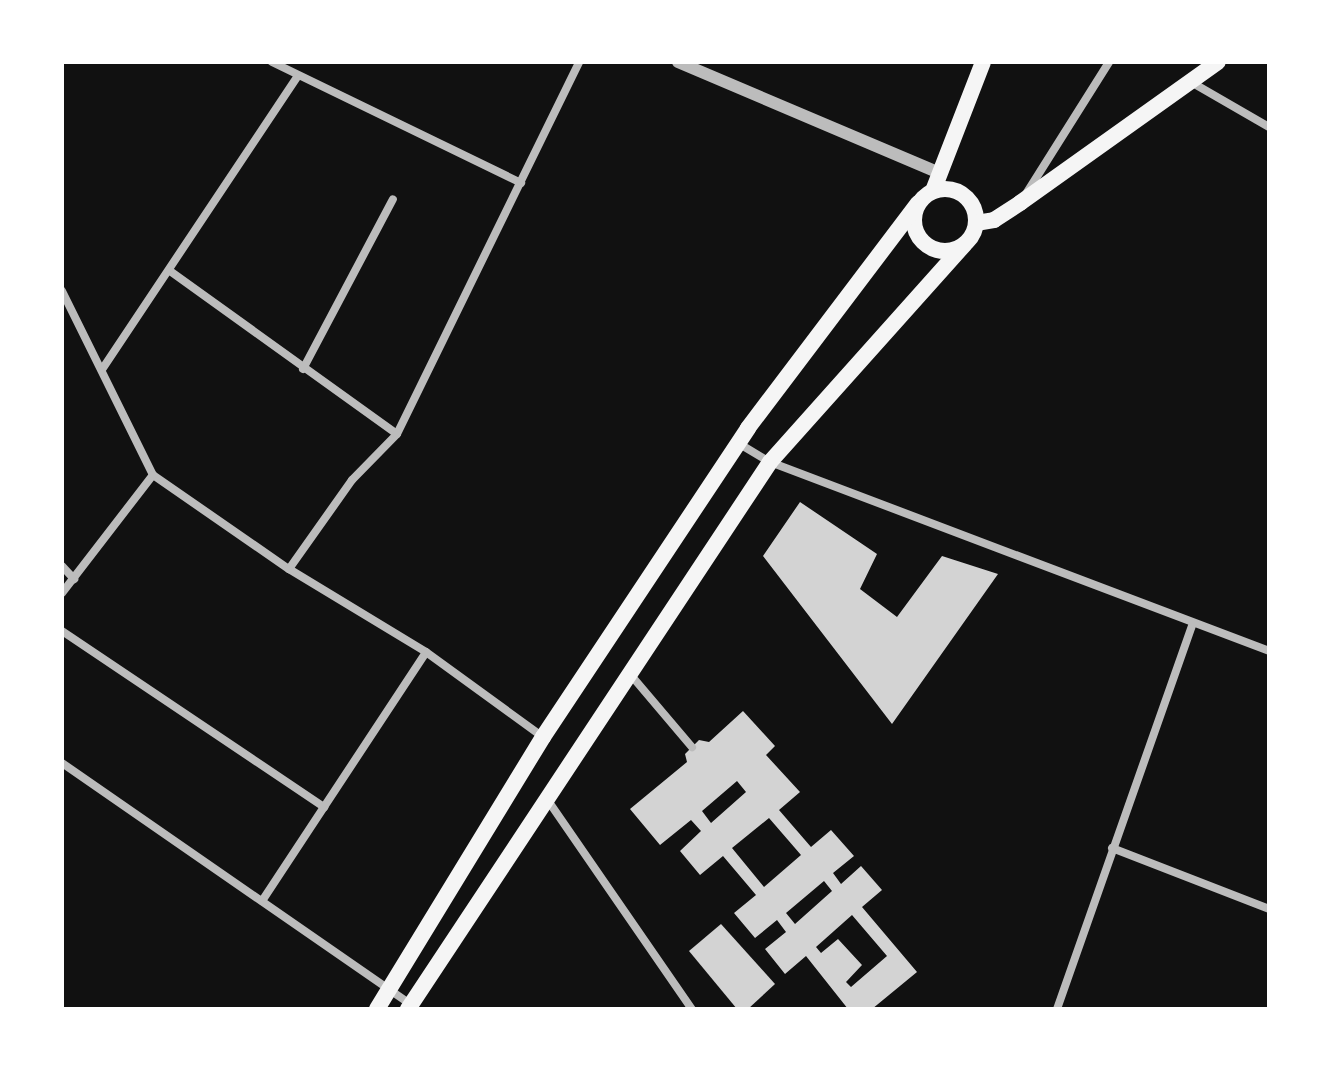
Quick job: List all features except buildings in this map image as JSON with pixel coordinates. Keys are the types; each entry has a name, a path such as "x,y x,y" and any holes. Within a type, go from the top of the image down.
{"main road":[{"path":"377,1009 543,737 738,443 918,203 933,191 983,62"},
{"path":"976,223 994,220 1020,203 1218,62"},
{"path":"412,1007 770,462 965,244 976,223 974,207 964,195 949,189 933,191"},
{"path":"918,203 914,224 924,244 944,251 965,244"}],"street":[{"path":"272,62 521,183"},
{"path":"289,569 352,480 397,434 579,62"},
{"path":"678,62 940,173"},
{"path":"1020,203 1109,62"},
{"path":"103,368 298,76"},
{"path":"1191,82 1269,127"},
{"path":"303,369 393,199"},
{"path":"170,271 397,434"},
{"path":"62,291 103,368 153,475 289,569 426,652 543,737"},
{"path":"738,443 770,462 1269,651"},
{"path":"62,593 153,475"},
{"path":"62,566 74,579"},
{"path":"1057,1009 1193,623"},
{"path":"62,631 324,807"},
{"path":"262,901 426,652"},
{"path":"629,674 692,747"},
{"path":"62,763 390,988 412,1007"},
{"path":"549,802 692,1009"},
{"path":"1112,848 1269,909"}]}
